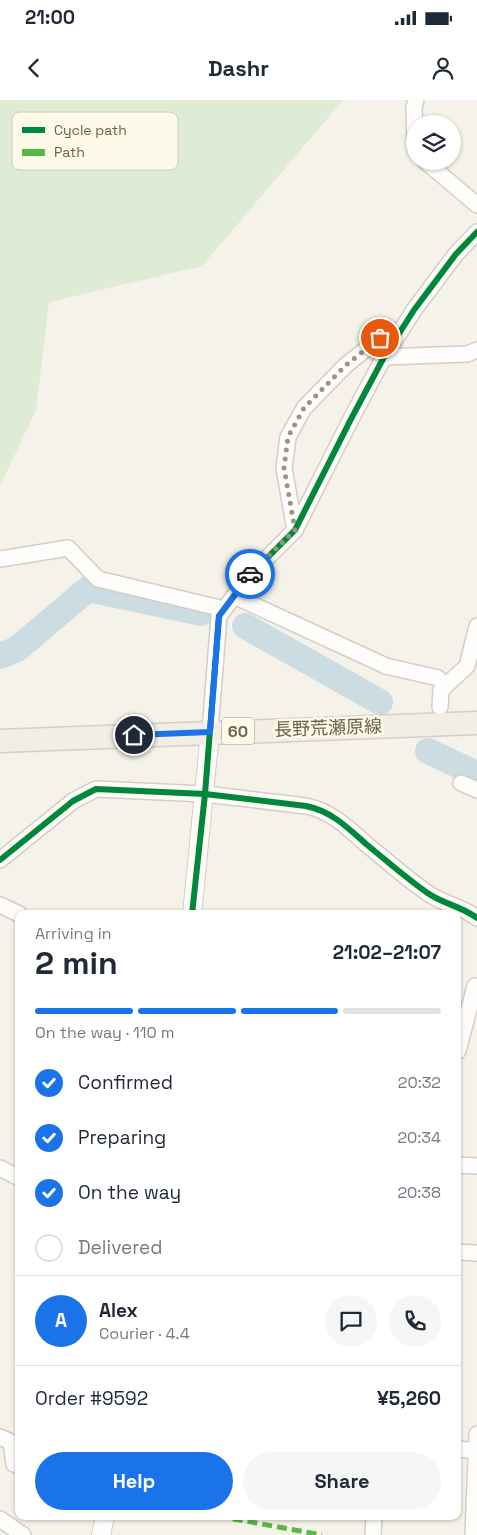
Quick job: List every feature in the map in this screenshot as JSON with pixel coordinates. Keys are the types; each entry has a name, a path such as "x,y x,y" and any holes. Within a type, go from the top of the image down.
{"main road":[{"name":"長野荒瀬原線","path":"0,741 477,722"}],"street":[{"path":"414,115 416,100"},
{"path":"436,170 477,205"},
{"path":"192,910 205,794 219,616 250,575 295,530 384,357 401,330 456,254 477,232"},
{"path":"295,530 284,468 288,437 304,408 346,365 380,338 401,330"},
{"path":"384,357 467,354 477,350"},
{"path":"0,559 68,548 98,579 224,609"},
{"path":"234,596 386,666 438,678 446,686"},
{"path":"440,707 441,690 467,666 477,626"},
{"path":"460,783 477,790"},
{"path":"0,860 73,801 96,789 205,794 317,808 336,817 399,871 430,894 477,918"},
{"path":"0,905 15,912"},
{"path":"461,1040 475,986"},
{"path":"461,1166 477,1166"},
{"path":"0,1168 15,1176"},
{"path":"461,1252 477,1253"},
{"path":"473,1535 477,1434"},
{"path":"0,1436 11,1442 15,1464"},
{"path":"461,1449 477,1450"},
{"path":"0,1519 23,1535"},
{"path":"101,1535 104,1520"},
{"path":"373,1535 374,1520"}],"green space":[{"path":"0,100 343,100 202,266 49,302 36,410 0,486"}],"waterway":[{"path":"0,656 17,649 88,589 201,613"},
{"path":"245,626 380,702"},
{"path":"428,751 477,774"}],"marked path":[{"path":"240,1520 322,1535"}],"cycle path":[{"path":"192,910 205,794 219,616 250,575 295,530 384,357 414,310 456,254 477,232"},
{"path":"0,860 73,801 96,789 205,794 306,806 315,808 338,820 397,870 429,894 477,918"}],"way so far":[{"path":"250,574 295,530 284,468 288,437 304,408 346,365 380,338"}],"route":[{"path":"134,735 210,732 219,616 250,574"}]}
